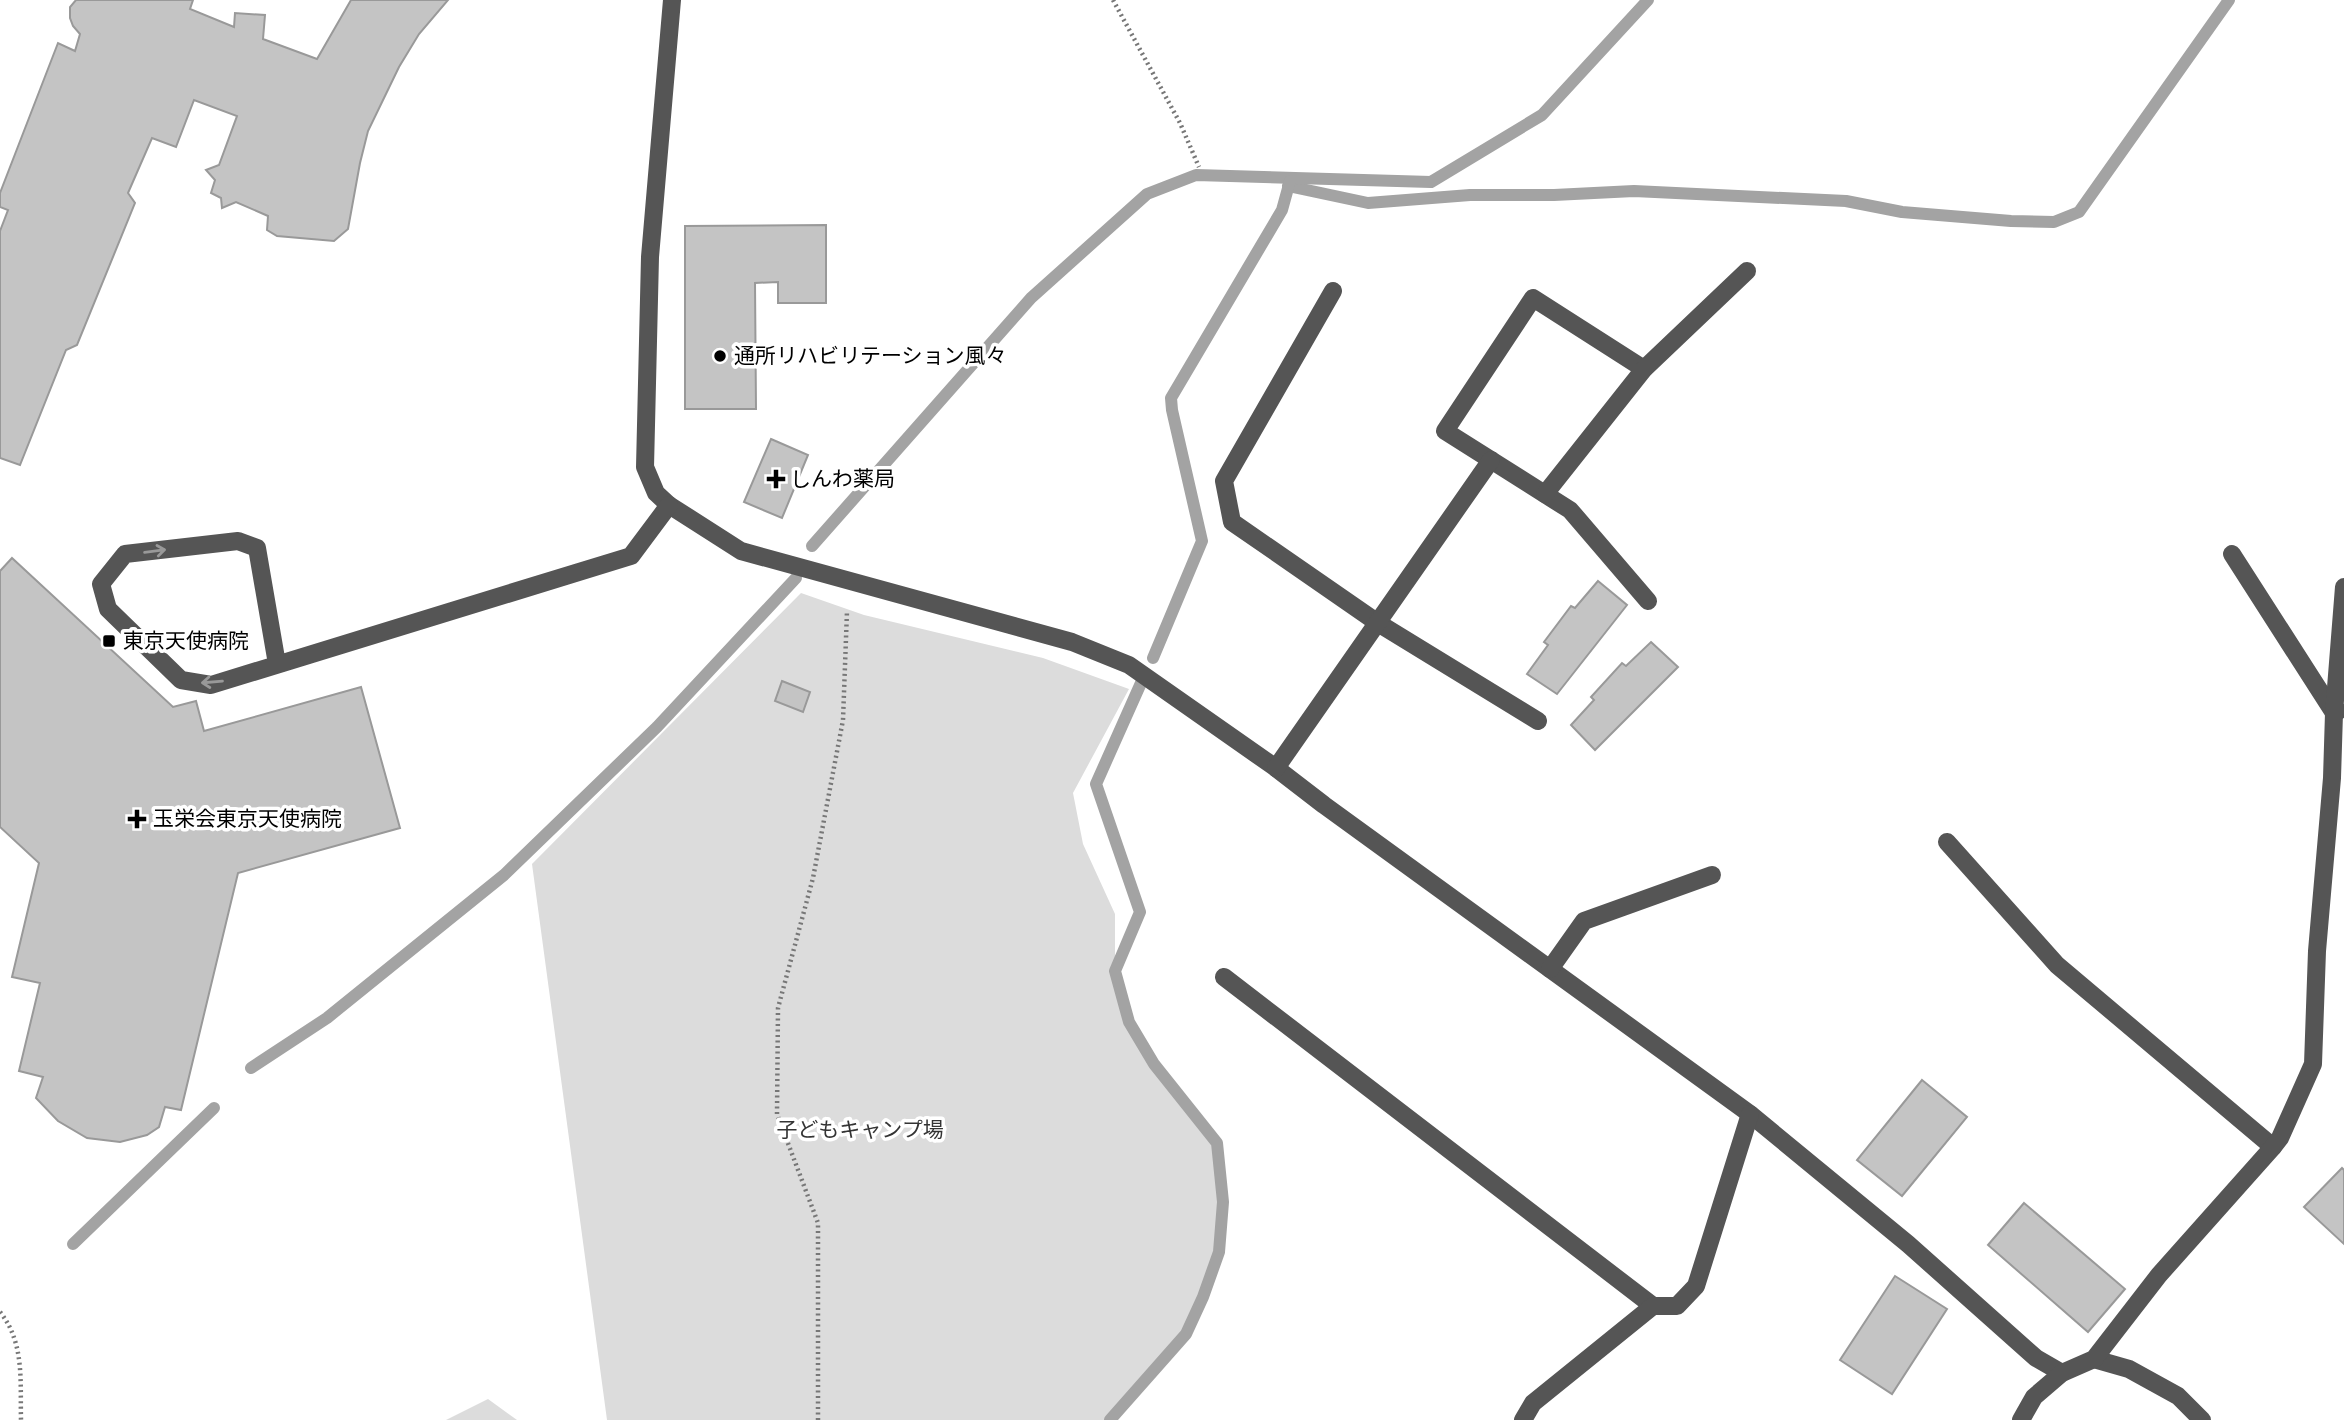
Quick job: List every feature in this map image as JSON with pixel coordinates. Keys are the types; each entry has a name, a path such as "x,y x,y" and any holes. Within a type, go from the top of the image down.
{"street":[{"path":"672,0 650,257 645,467 656,493 669,505 741,551 1072,642 1129,664 1276,768 1749,1114 1908,1244 2036,1358 2062,1373"},
{"path":"1545,494 1644,369 1747,271"},
{"path":"1333,291 1223,481 1232,522 1378,623 1538,721"},
{"path":"1644,369 1533,298 1445,431 1570,510 1648,601"},
{"path":"1276,768 1491,460"},
{"path":"277,664 257,548 238,541 125,554 101,584 108,609 181,680 211,685 631,556 669,505"},
{"path":"2232,554 2339,711"},
{"path":"2021,1420 2034,1397 2062,1373 2094,1359 2159,1275 2273,1147 2280,1138 2313,1064 2317,951 2339,711 2344,587"},
{"path":"1947,842 2057,965 2273,1147"},
{"path":"1550,969 1584,920 1712,875"},
{"path":"1224,977 1653,1306 1676,1306 1696,1286 1749,1114"},
{"path":"1523,1420 1533,1403 1653,1306"},
{"path":"2094,1359 2129,1369 2178,1396 2202,1420"}],"path":[{"path":"1113,0 1180,123 1199,167"},
{"path":"818,1420 818,1223 777,1114 778,1008 813,878 843,720 848,582"},
{"path":"0,1312 16,1336 21,1420"}],"green space":[{"name":"子どもキャンプ場","path":"801,593 864,615 1043,658 1129,689 1073,793 1083,844 1115,914 1115,971 1129,1022 1154,1064 1217,1143 1223,1202 1219,1252 1186,1334 1110,1420 607,1420 532,864"},
{"path":"488,1399 517,1420 446,1420"}],"building":[{"path":"76,0 193,0 190,9 234,27 235,13 265,15 263,39 317,59 351,0 448,0 419,34 399,67 368,131 348,229 334,241 277,236 267,230 268,216 236,202 222,208 221,198 211,193 215,180 206,170 219,165 237,116 194,100 176,147 152,138 128,193 135,203 77,345 66,350 20,465 0,458 0,231 8,210 0,207 0,193 58,43 75,51 80,34 70,18 70,7"},
{"name":"通所リハビリテーション風々","path":"826,225 826,303 778,303 778,282 755,283 756,409 685,409 685,226"},
{"name":"しんわ薬局","path":"771,439 808,455 782,518 744,502"},
{"path":"12,558 173,707 196,701 204,731 361,687 400,828 238,873 181,1110 165,1107 159,1127 147,1135 120,1142 87,1138 58,1121 36,1098 43,1077 19,1071 40,983 12,977 39,863 0,827 0,571"},
{"path":"1598,581 1627,605 1557,694 1527,674 1548,645 1544,642 1571,606 1575,608"},
{"path":"1651,642 1678,667 1595,750 1571,725 1594,700 1591,697 1622,663 1626,666"},
{"path":"782,681 810,692 803,712 775,701"},
{"path":"1922,1080 1967,1117 1902,1196 1857,1160"},
{"path":"2342,1168 2344,1170 2344,1244 2304,1207"},
{"path":"2024,1203 2125,1289 2088,1332 1988,1245"},
{"path":"1895,1276 1947,1309 1892,1394 1840,1360"}],"waterway":[{"path":"812,546 1031,298 1147,194 1196,175 1431,182 1542,115 1648,0"},
{"path":"1288,186 1368,203 1470,195 1634,191 1846,201 1902,212 2054,222 2079,212 2229,0"},
{"path":"1153,658 1202,541 1171,398 1282,210 1290,181"},
{"path":"251,1068 327,1018 504,875 657,727 796,578"},
{"path":"1110,1420 1186,1334 1219,1252 1223,1202 1217,1143 1154,1064 1129,1022 1115,971 1140,912 1096,784 1141,683"},
{"path":"73,1244 214,1108"}],"place":[{"name":"通所リハビリテーション風々","path":"720,356"},
{"name":"しんわ薬局","path":"776,479"},
{"name":"東京天使病院","path":"109,641"},
{"name":"玉栄会東京天使病院","path":"137,819"}]}
